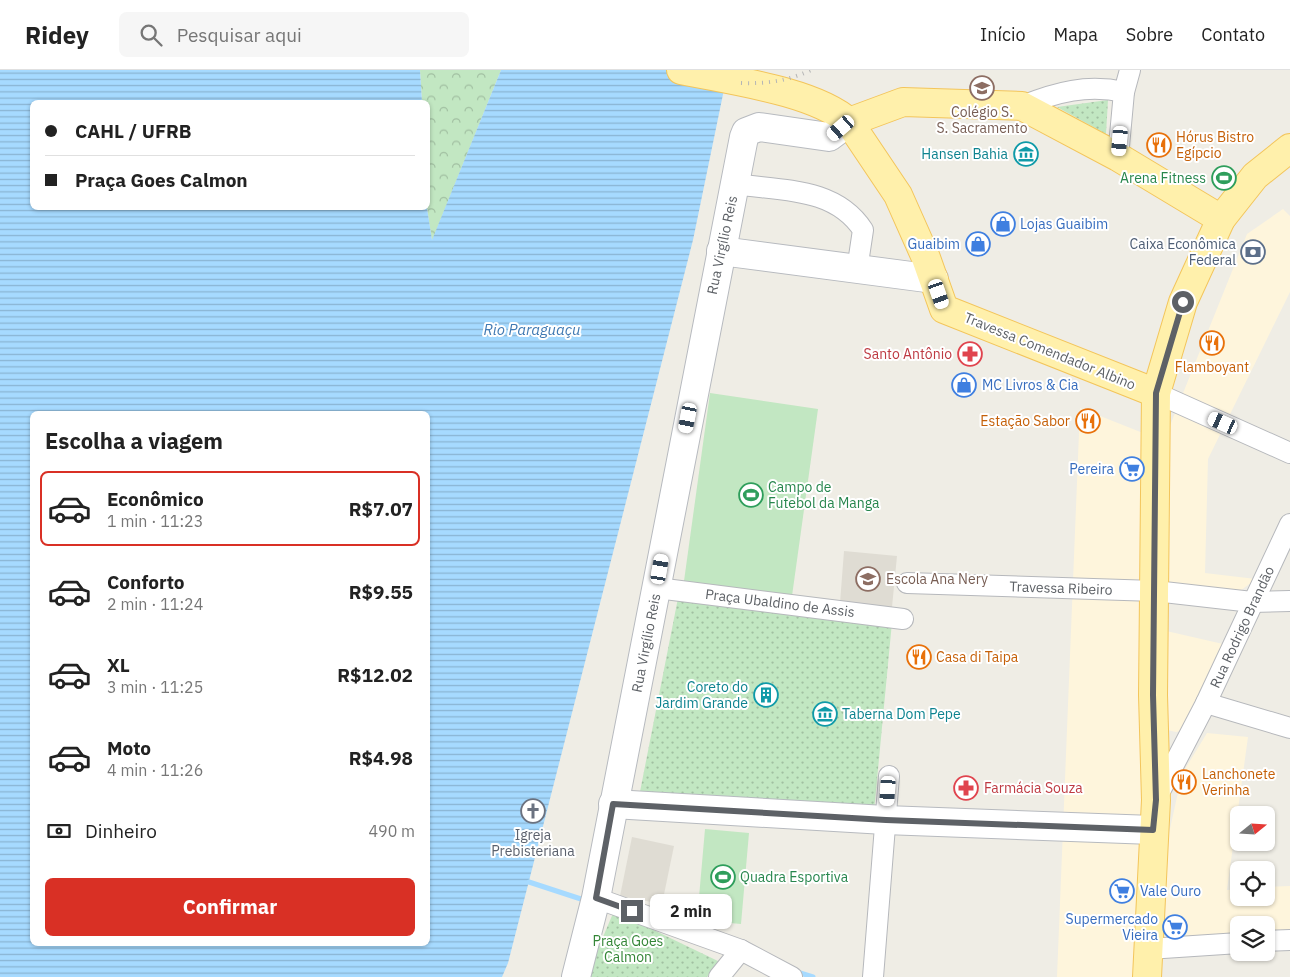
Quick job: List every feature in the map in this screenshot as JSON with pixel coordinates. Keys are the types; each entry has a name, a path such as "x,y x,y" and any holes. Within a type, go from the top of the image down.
{"main road":[{"path":"681,70 816,100 834,110 848,122 898,195 934,279"},
{"path":"848,122 903,102 1022,106 1118,157 1221,219"},
{"path":"1147,977 1156,800 1153,695 1156,591 1156,393 1183,302 1221,219 1255,176 1290,148"},
{"name":"Travessa Comendador Albino","path":"934,279 944,308 1156,393"}],"street":[{"path":"1118,70 1124,92"},
{"path":"1118,157 1124,92 1130,70"},
{"path":"1022,106 1056,92 1103,88 1124,92"},
{"name":"Rua Virgílio Reis","path":"576,977 596,898 721,251 746,132 759,127 824,138 833,135 848,122"},
{"path":"735,184 816,196 830,200 844,208 863,230 857,270"},
{"path":"721,251 934,279"},
{"path":"1156,393 1290,453"},
{"name":"Rua Rodrigo Brandão","path":"1156,800 1206,703 1290,524"},
{"name":"Travessa Ribeiro","path":"907,583 1156,591 1252,602 1290,601"},
{"name":"Praça Ubaldino de Assis","path":"657,588 903,618"},
{"path":"1206,703 1290,728"},
{"path":"873,977 889,776"},
{"path":"613,804 886,820 1153,830"},
{"path":"596,898 741,950 792,977"},
{"path":"1275,941 1290,940"},
{"path":"1148,949 1230,944"},
{"path":"719,977 741,950"}],"shaded area":[{"path":"1283,209 1290,216 1290,292 1208,459 1205,573 1256,579 1240,591 1169,586 1167,433 1247,234"},
{"path":"1080,408 1143,433 1144,757 1137,977 1057,977"},
{"name":"Escola Ana Nery","path":"844,551 897,556 892,607 840,603"},
{"path":"1162,630 1223,644 1188,729 1176,732 1154,727"},
{"path":"1207,733 1248,737 1239,806 1230,806 1230,851 1232,851 1227,890 1230,890 1230,906 1275,906 1275,887 1290,886 1290,930 1275,931 1275,916 1230,916 1230,933 1165,937 1166,847 1182,774"},
{"path":"632,837 674,846 662,904 620,896"}],"green space":[{"path":"420,70 501,70 432,241 427,210 430,210 430,100 422,100"},
{"path":"1108,100 1106,134 1057,107"},
{"name":"Campo de Futebol da Manga","path":"710,393 818,409 792,596 684,581"},
{"path":"679,593 892,622 873,822 637,807"},
{"name":"Quadra Esportiva","path":"705,829 749,833 741,924 697,920"},
{"name":"Praça Goes Calmon","path":"614,911 720,962 707,977 586,977"}],"water":[{"name":"Rio Paraguaçu","path":"0,70 420,70 422,100 30,100 30,210 427,210 432,240 501,70 728,70 693,240 508,963 502,977 0,977"}],"waterway":[{"path":"529,882 587,901"},
{"path":"797,972 813,977"}],"railway":[{"path":"741,83 777,81 811,70"}],"place":[{"name":"Colégio S. S. Sacramento","path":"982,88"},
{"name":"Hórus Bistro Egípcio","path":"1159,145"},
{"name":"Hansen Bahia","path":"1026,154"},
{"name":"Arena Fitness","path":"1224,178"},
{"name":"Lojas Guaibim","path":"1003,224"},
{"name":"Guaibim","path":"978,244"},
{"name":"Caixa Econômica Federal","path":"1253,252"},
{"name":"Flamboyant","path":"1212,343"},
{"name":"Santo Antônio","path":"970,354"},
{"name":"MC Livros & Cia","path":"964,385"},
{"name":"Estação Sabor","path":"1088,421"},
{"name":"Pereira","path":"1132,469"},
{"name":"Campo de Futebol da Manga","path":"751,495"},
{"name":"Escola Ana Nery","path":"868,579"},
{"name":"Casa di Taipa","path":"919,657"},
{"name":"Coreto do Jardim Grande","path":"766,695"},
{"name":"Taberna Dom Pepe","path":"825,714"},
{"name":"Lanchonete Verinha","path":"1184,782"},
{"name":"Farmácia Souza","path":"966,788"},
{"name":"Igreja Prebisteriana","path":"533,811"},
{"name":"Quadra Esportiva","path":"723,877"},
{"name":"Vale Ouro","path":"1122,891"},
{"name":"Supermercado Vieira","path":"1175,927"}],"route":[{"path":"632,911 596,898 613,804 886,820 1153,830 1156,800 1153,695 1156,591 1156,393 1183,302"}]}
